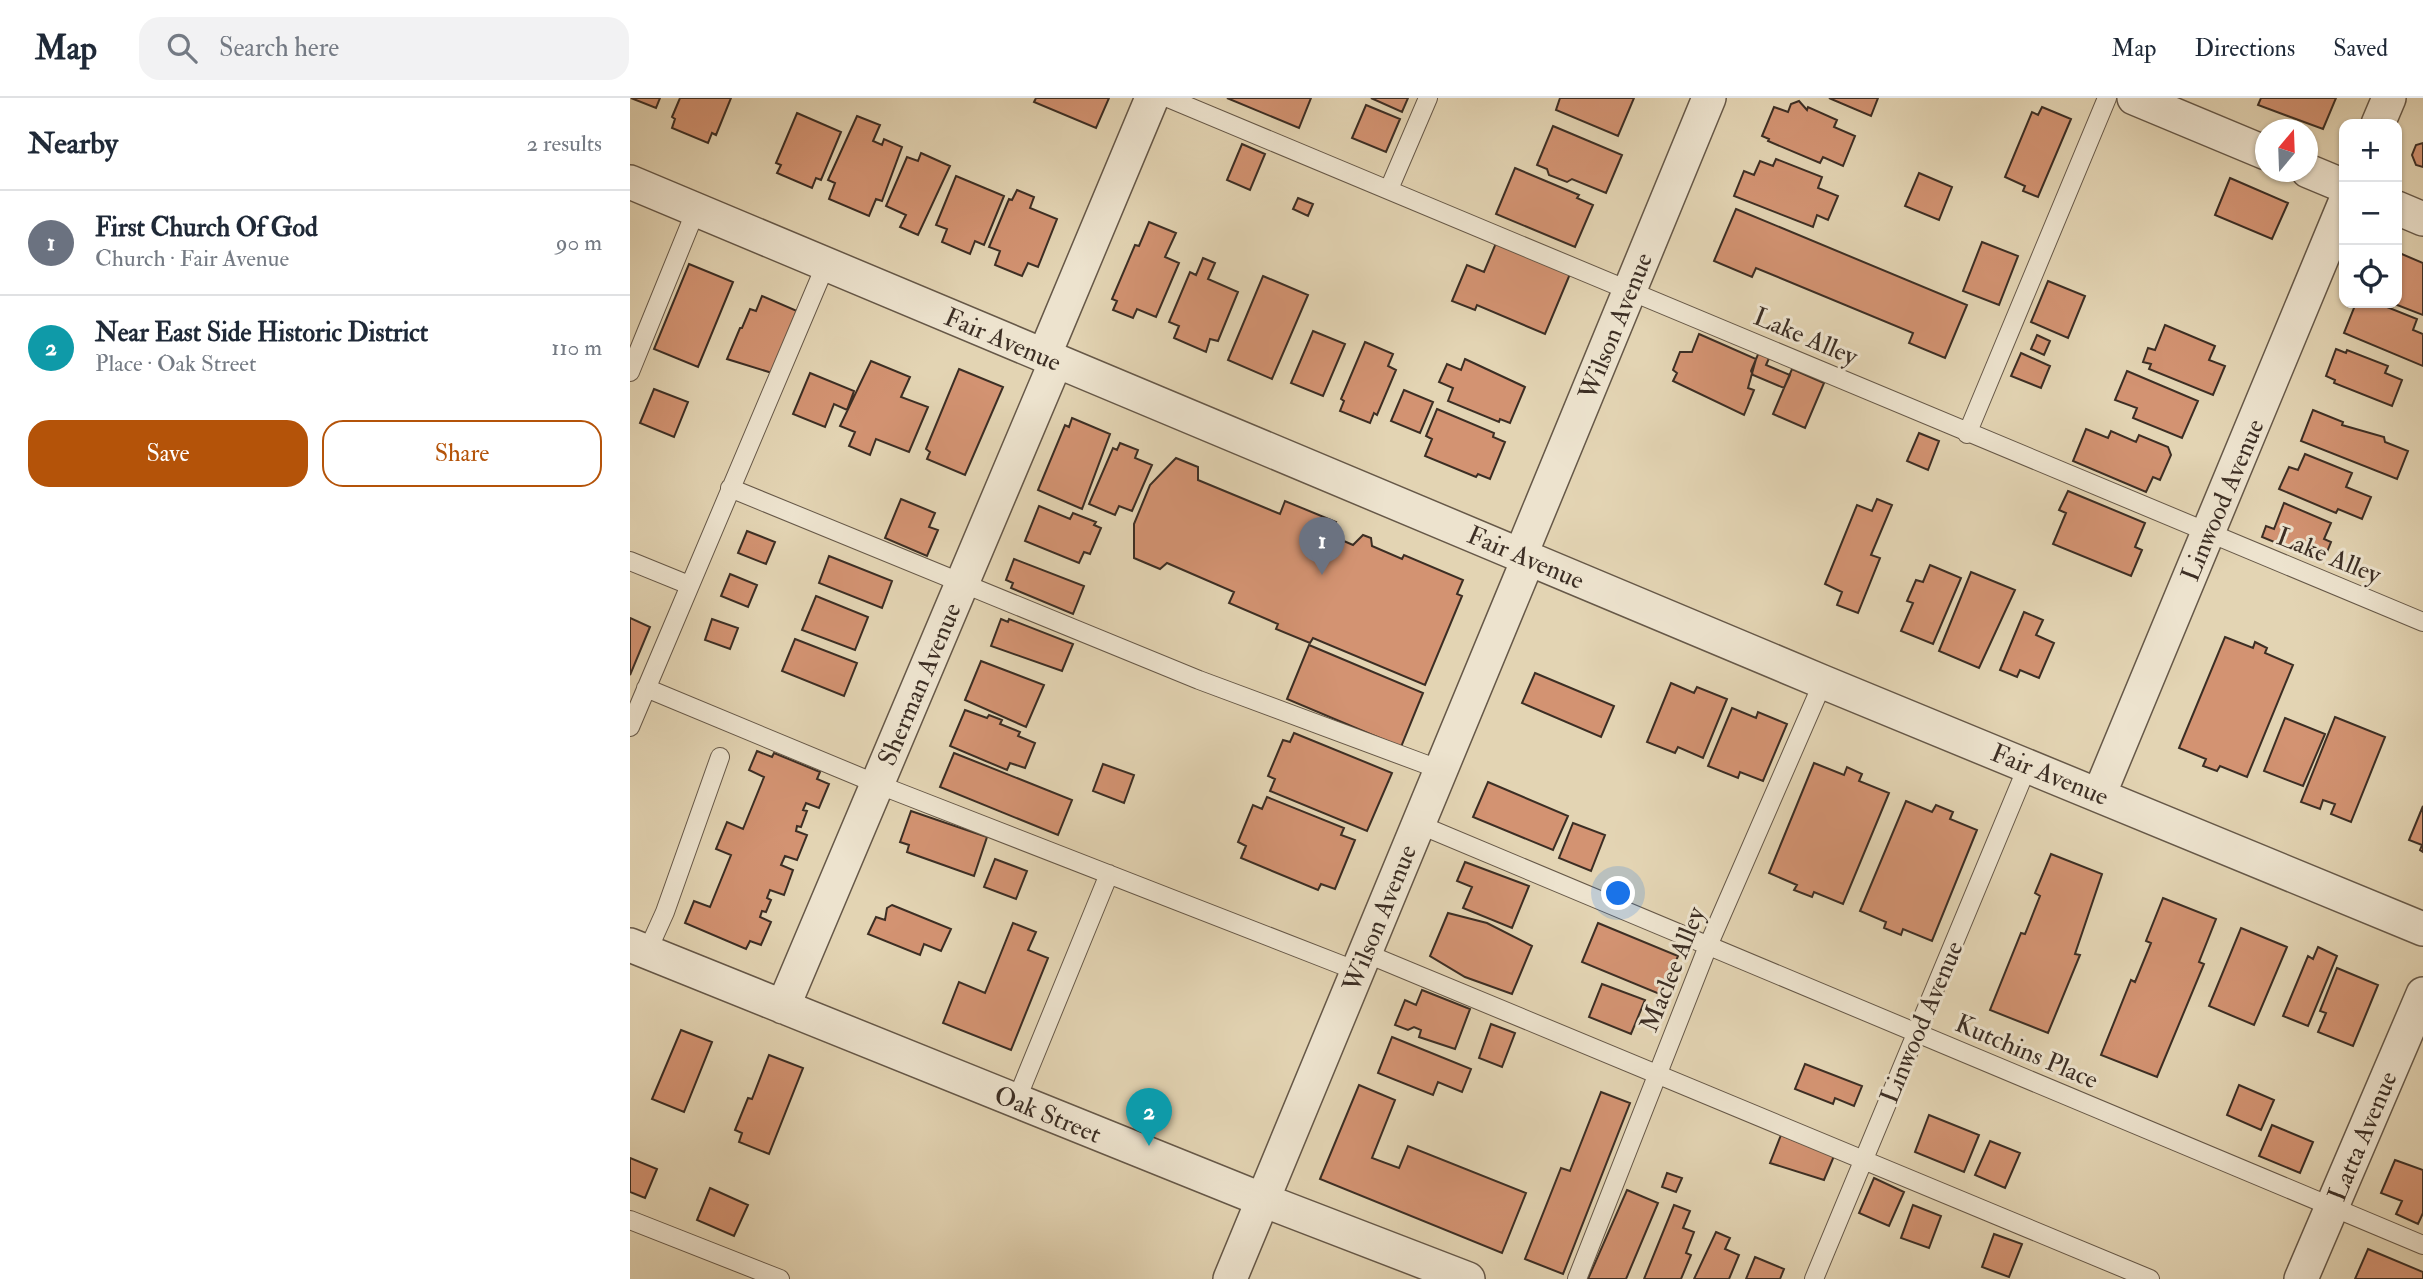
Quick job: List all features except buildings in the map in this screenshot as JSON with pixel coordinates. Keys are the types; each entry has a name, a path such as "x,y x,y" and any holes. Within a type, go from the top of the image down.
{"street":[{"name":"Sherman Avenue","path":"783,1007 962,582 1152,98"},
{"name":"Wilson Avenue","path":"1230,1279 1441,770 1630,290 1709,98"},
{"path":"2134,98 2255,148"},
{"path":"2380,119 2389,98"},
{"path":"2318,175 2339,185"},
{"name":"Fair Avenue","path":"630,182 1823,682 2423,929"},
{"path":"2402,210 2423,219"},
{"name":"Linwood Avenue","path":"2099,794 2339,217"},
{"name":"Oak Street","path":"638,949 1263,1200 1468,1279"},
{"name":"Latta Avenue","path":"2301,1279 2423,994"}],"lane":[{"name":"Lake Alley","path":"1168,98 2423,622"},
{"path":"1389,189 1428,98"},
{"path":"1967,433 2106,98"},
{"path":"630,372 696,210"},
{"path":"630,727 825,264"},
{"path":"730,488 1199,680 1441,770"},
{"path":"630,561 689,585"},
{"name":"Maclee Alley","path":"1577,1279 1709,946 1823,682"},
{"path":"646,688 877,784 1109,874 1361,962 1658,1072 2150,1279"},
{"path":"638,949 665,912 720,757"},
{"name":"Linwood Avenue","path":"1814,1279 2028,765"},
{"name":"Kutchins Place","path":"1418,824 2423,1245"},
{"path":"1016,1101 1109,874"},
{"path":"630,1220 780,1279"}],"place":[{"name":"First Church Of God","path":"1322,575"},
{"name":"Near East Side Historic District","path":"1149,1146"}]}
